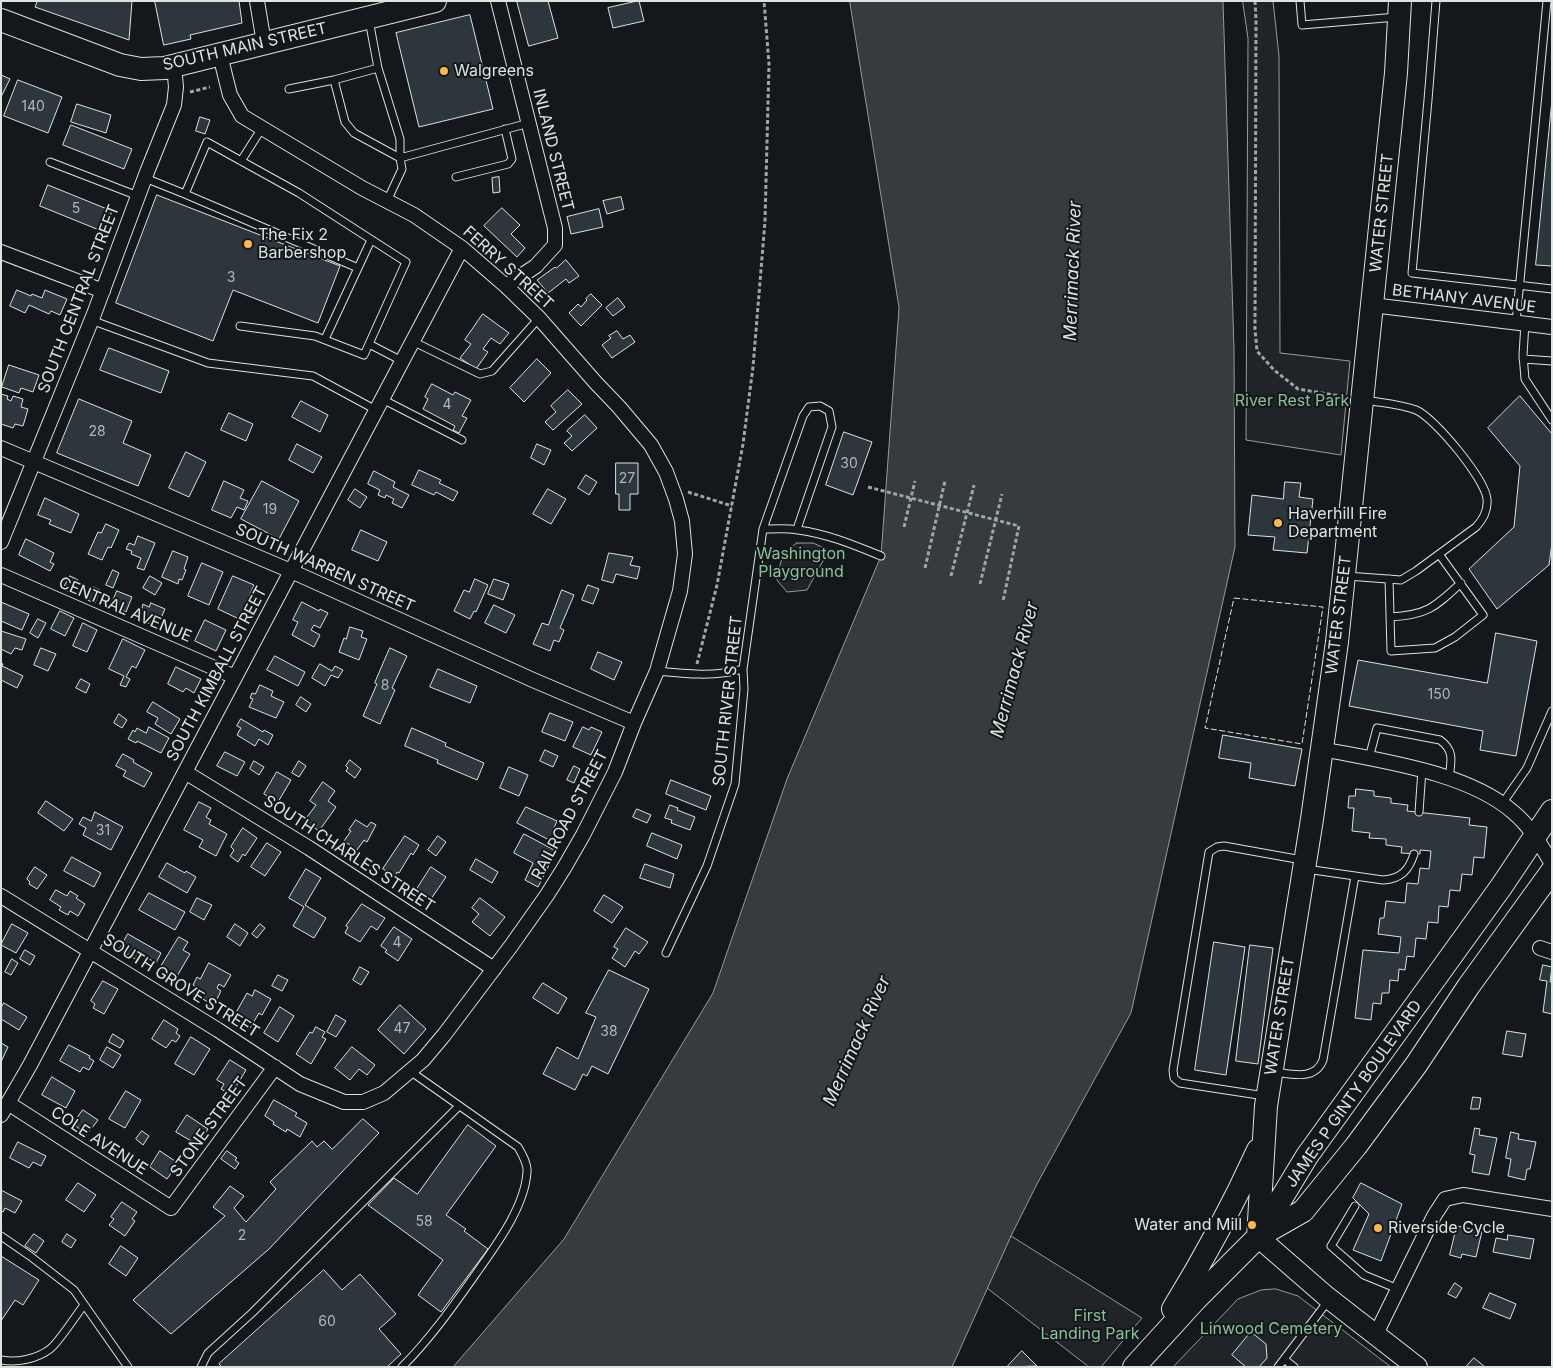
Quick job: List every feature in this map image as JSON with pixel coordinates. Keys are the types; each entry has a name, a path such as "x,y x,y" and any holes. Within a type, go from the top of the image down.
{"main road":[{"name":"SOUTH MAIN STREET","path":"1,20 120,65 141,69 174,66 220,56 435,1"},
{"name":"WATER STREET","path":"1141,1359 1196,1299 1258,1237 1267,1097 1337,642 1396,73 1400,9"},
{"name":"JAMES P GINTY BOULEVARD","path":"1258,1237 1307,1156 1495,896 1552,812"},
{"name":"JAMES P GINTY BOULEVARD","path":"1258,1237 1303,1211 1356,1146 1416,1065 1468,987 1552,871"},
{"name":"WATER STREET","path":"1141,1359 1220,1230 1237,1197 1263,1137"},
{"path":"1258,1237 1329,1299 1417,1367"}],"street":[{"path":"257,1 264,44"},
{"name":"INLAND STREET","path":"498,1 555,228 555,245 536,266 506,286"},
{"name":"FERRY STREET","path":"220,56 230,95 242,116 414,216 462,248 539,318 596,383 619,406 651,445 662,465"},
{"name":"SOUTH CENTRAL STREET","path":"1,542 91,320 144,178 174,105 176,87 174,66"},
{"name":"SOUTH KIMBALL STREET","path":"3,1110 185,772 462,248"},
{"path":"1,252 102,291"},
{"name":"BETHANY AVENUE","path":"1372,305 1552,327"},
{"name":"SOUTH WARREN STREET","path":"1,448 291,571 533,680 634,722"},
{"name":"RAILROAD STREET","path":"344,1102 362,1102 384,1093 423,1060 444,1035 547,895 583,835 615,772 634,722 657,671 680,591 686,554 676,499 662,465"},
{"name":"CENTRAL AVENUE","path":"1,575 235,676"},
{"path":"1322,748 1422,770 1478,789 1513,812 1536,836 1552,864"},
{"name":"SOUTH CHARLES STREET","path":"185,772 309,848 494,969"},
{"name":"SOUTH GROVE STREET","path":"1,896 90,950 300,1084 344,1102"},
{"name":"STONE STREET","path":"171,1208 275,1067"},
{"name":"COLE AVENUE","path":"3,1110 171,1208"},
{"path":"1376,1334 1434,1216 1445,1199 1463,1195 1552,1209"}],"lane":[{"path":"1300,1 1302,25 1400,9"},
{"path":"1436,1 1412,274 1552,289"},
{"path":"1547,1 1520,286 1520,323 1525,379 1552,420"},
{"path":"368,17 378,68 400,139 402,169 387,201"},
{"path":"289,89 334,80 378,68"},
{"path":"334,80 345,122 349,128 354,133 400,158 529,122"},
{"path":"241,161 262,128"},
{"path":"456,177 508,164 512,159 505,129"},
{"path":"185,194 207,142 299,193 406,262 364,355 315,336 240,326"},
{"path":"50,162 138,196"},
{"path":"144,178 358,268"},
{"path":"326,340 371,240"},
{"path":"412,341 480,374 492,371 539,318"},
{"path":"91,320 208,363 313,376 462,440"},
{"path":"369,344 402,361"},
{"path":"1523,359 1552,361"},
{"path":"1344,576 1401,580 1476,527 1484,518 1487,506 1483,485 1452,442 1429,418 1416,410 1362,399"},
{"name":"SOUTH RIVER STREET","path":"666,953 707,866 735,784 744,689 743,669 763,529 802,416 809,407 820,406 829,411 832,427 797,529"},
{"path":"763,529 797,529 835,537 881,556"},
{"path":"1389,580 1391,651 1435,648 1455,637 1483,615 1439,554"},
{"path":"1390,617 1412,616 1426,611 1441,602 1460,583"},
{"path":"657,671 726,674 743,669"},
{"path":"1502,804 1528,768 1552,711"},
{"path":"1369,758 1377,728 1440,740 1448,746 1451,756 1448,779"},
{"path":"1419,812 1422,770"},
{"path":"1267,1097 1180,1083 1174,1078 1172,1070 1209,852 1217,847 1224,846 1355,876 1383,880 1392,879 1407,870 1414,854"},
{"path":"1272,1071 1309,1074 1316,1072 1323,1060 1355,876"},
{"path":"402,1367 418,1351 458,1300 505,1232 521,1196 528,1170 518,1147 410,1071"},
{"path":"202,1367 208,1353 252,1313 459,1106"},
{"path":"1355,1206 1331,1246 1364,1275 1398,1289"},
{"path":"1,1236 74,1290 128,1367"},
{"path":"1278,1367 1329,1299"},
{"path":"1,1360 10,1362 33,1358 51,1349 84,1305"},
{"path":"1284,1359 1294,1367"}],"path":[{"path":"695,674 718,585 743,444 753,367 765,221 769,64 764,1"},
{"path":"1255,1 1257,147 1255,329 1257,351 1274,370 1298,389 1362,399"},
{"path":"190,92 210,87"},
{"path":"904,527 915,480"},
{"path":"925,568 945,481"},
{"path":"951,576 974,485"},
{"path":"868,487 1020,526 1003,601"},
{"path":"688,492 732,506"},
{"path":"980,584 1002,494"}],"green space":[{"name":"River Rest Park","path":"1243,1 1273,1 1279,56 1280,353 1350,361 1341,455 1246,440 1248,39"},
{"name":"Washington Playground","path":"797,543 813,543 829,550 807,590 787,592 777,580 779,568 784,554"},
{"name":"First Landing Park","path":"1011,1236 1142,1318 1101,1367 1089,1367 987,1288"},
{"name":"Linwood Cemetery","path":"1276,1289 1298,1296 1391,1367 1173,1367 1238,1299 1261,1290"}],"water":[{"name":"Merrimack River","path":"850,1 1223,1 1234,349 1235,547 1131,1013 1037,1184 1011,1236 952,1367 453,1367 564,1239 713,993 787,779 881,556 899,308"}],"building":[{"path":"35,1 132,1 129,40 35,7 37,2"},
{"path":"155,1 239,1 242,23 190,35 191,39 164,45"},
{"path":"517,1 548,1 558,38 529,46"},
{"path":"639,1 644,21 613,28 608,8"},
{"name":"Walgreens","path":"470,15 493,109 419,127 396,33"},
{"path":"1,75 10,79 1,97"},
{"path":"18,80 62,97 48,133 4,116"},
{"path":"1552,100 1552,266 1536,265"},
{"path":"77,104 111,115 106,133 71,122"},
{"path":"200,117 210,120 205,134 196,131"},
{"path":"71,125 132,149 124,169 63,145"},
{"path":"499,177 500,192 493,193 492,178"},
{"path":"48,185 112,211 104,232 40,206"},
{"path":"157,195 340,266 318,323 233,290 213,341 116,303"},
{"path":"621,197 624,209 607,214 603,201"},
{"path":"502,208 520,225 511,234 525,248 517,257 484,226"},
{"path":"599,209 603,227 571,234 567,217"},
{"path":"566,260 579,276 569,283 566,279 548,293 537,280"},
{"path":"17,290 42,298 45,290 67,299 60,315 51,311 49,314 29,305 25,313 10,306"},
{"path":"591,294 602,305 581,326 569,313 578,304 581,307"},
{"path":"618,298 625,307 613,316 606,308"},
{"path":"483,314 509,333 500,344 491,338 483,349 488,352 476,369 460,358 471,344 465,340"},
{"path":"617,331 623,339 630,335 635,342 612,358 602,345 611,338 609,336"},
{"path":"109,348 169,371 161,393 100,370"},
{"path":"537,359 551,373 524,402 510,388"},
{"path":"9,365 39,375 33,392 21,388 19,393 2,387"},
{"path":"432,384 453,395 455,392 471,400 462,416 467,418 459,433 453,430 455,426 423,409 428,399 425,397"},
{"path":"568,390 582,404 553,430 545,422 556,412 551,406"},
{"path":"1,394 8,396 7,399 11,401 13,396 23,399 21,407 28,409 23,426 15,424 13,428 1,424"},
{"path":"1520,396 1552,434 1552,543 1549,565 1497,609 1469,569 1514,527 1520,466 1488,428"},
{"path":"79,399 132,421 123,443 151,455 138,486 57,453"},
{"path":"301,401 328,415 320,432 292,417"},
{"path":"229,413 253,424 246,441 221,430"},
{"path":"585,415 597,428 572,451 564,443 572,436 567,431"},
{"path":"844,432 872,442 853,495 826,485"},
{"path":"297,444 322,457 313,473 289,460"},
{"path":"537,444 551,450 544,465 531,458"},
{"path":"186,452 206,462 189,497 169,488"},
{"path":"616,463 638,463 638,494 630,494 630,510 619,510 619,494 616,494"},
{"path":"419,470 441,480 439,483 458,492 453,501 436,492 434,495 412,485"},
{"path":"374,471 395,482 393,487 409,495 402,508 392,503 394,499 386,495 385,498 378,495 380,490 368,484"},
{"path":"586,475 597,482 589,495 578,488"},
{"path":"224,481 244,490 240,498 248,501 244,510 237,507 231,518 212,510"},
{"path":"262,481 299,501 279,539 241,519"},
{"path":"1285,482 1301,483 1299,497 1313,499 1307,553 1273,550 1275,537 1248,535 1252,495 1283,499"},
{"path":"355,489 367,497 360,508 348,500"},
{"path":"548,489 566,499 551,524 533,514"},
{"path":"45,498 79,514 71,533 49,524 51,520 38,515"},
{"path":"106,524 119,530 111,548 108,547 102,560 88,554 98,532 101,533"},
{"path":"361,530 387,542 378,561 352,550"},
{"path":"138,536 155,543 144,570 137,568 141,558 131,554 132,551 126,549 129,543 134,545"},
{"path":"26,539 54,553 50,562 54,564 50,571 19,555"},
{"path":"173,551 188,557 184,569 186,570 182,580 179,579 178,584 162,577"},
{"path":"609,553 633,557 630,565 640,567 637,579 616,574 613,583 602,580"},
{"path":"202,563 223,572 209,605 188,596"},
{"path":"113,570 119,573 113,588 106,585"},
{"path":"70,576 78,580 72,593 63,589"},
{"path":"150,576 162,583 155,595 143,588"},
{"path":"233,576 254,585 239,619 218,609"},
{"path":"475,579 488,585 476,612 474,611 470,619 454,611 464,590 469,592"},
{"path":"494,579 509,584 503,600 488,594"},
{"path":"588,585 599,589 593,604 582,600"},
{"path":"93,587 100,590 95,603 87,600"},
{"path":"562,590 574,595 560,628 564,630 559,642 554,640 550,651 533,644 542,623 548,625"},
{"path":"117,591 132,597 126,612 111,606"},
{"path":"1,602 29,614 22,630 1,621"},
{"path":"302,602 319,611 320,609 328,613 320,628 314,625 311,630 320,635 314,647 292,635 298,622 293,620"},
{"path":"151,603 165,609 157,627 139,619 143,604 149,607"},
{"path":"494,605 515,615 506,633 485,623"},
{"path":"60,611 74,618 65,636 51,629"},
{"path":"38,619 46,623 38,638 30,633"},
{"path":"205,620 226,630 216,651 195,641"},
{"path":"83,623 97,630 87,652 73,646"},
{"path":"350,627 363,631 361,637 367,639 359,660 339,652"},
{"path":"1,631 26,639 22,650 15,648 11,654 1,649"},
{"path":"1496,633 1537,641 1516,756 1480,750 1483,731 1349,706 1358,660 1487,683"},
{"path":"123,639 145,650 136,668 132,666 126,677 130,679 126,687 120,685 124,676 109,669"},
{"path":"41,648 56,654 48,671 34,665"},
{"path":"390,648 407,656 392,688 395,690 380,724 363,716"},
{"path":"598,652 622,662 614,680 591,669"},
{"path":"275,656 305,672 298,686 267,670"},
{"path":"1,663 3,664 2,666 23,676 17,688 1,680"},
{"path":"320,664 332,671 335,666 343,670 338,678 331,675 325,686 312,678"},
{"path":"176,667 201,679 194,693 186,688 183,692 168,684"},
{"path":"438,669 477,686 470,703 430,687"},
{"path":"81,679 90,684 86,693 76,688"},
{"path":"260,685 273,691 271,696 284,702 276,718 249,707 253,699 250,698 252,693 255,694"},
{"path":"301,697 311,704 306,712 296,705"},
{"path":"153,702 180,719 171,734 155,724 158,718 147,712"},
{"path":"550,713 573,722 565,741 542,732"},
{"path":"119,714 127,720 122,728 114,723"},
{"path":"241,719 263,732 264,730 273,735 268,745 259,739 255,746 237,735 241,728 237,726"},
{"path":"149,727 169,738 161,753 137,741 136,743 128,739 133,730 135,732 137,728 146,733"},
{"path":"583,727 589,730 591,727 602,732 591,755 573,747"},
{"path":"412,728 446,743 445,746 484,763 477,780 437,763 438,760 405,746"},
{"path":"1223,735 1302,749 1295,786 1249,778 1251,763 1219,758"},
{"path":"545,750 558,756 553,767 540,761"},
{"path":"225,752 245,762 237,776 217,766"},
{"path":"123,754 152,773 144,787 123,776 126,771 116,766"},
{"path":"350,760 361,769 355,778 346,771 348,768 346,766"},
{"path":"254,761 264,767 259,775 250,769"},
{"path":"299,761 306,766 299,777 292,773"},
{"path":"574,766 580,769 574,783 567,780"},
{"path":"509,767 528,775 519,796 500,788"},
{"path":"277,772 291,780 278,802 264,794"},
{"path":"671,780 711,796 706,810 666,794"},
{"path":"323,782 335,791 328,801 336,807 319,831 304,821 316,805 310,801"},
{"path":"1356,789 1374,791 1374,796 1391,798 1391,803 1408,805 1407,811 1470,818 1469,825 1487,827 1484,858 1474,857 1472,875 1462,874 1460,891 1450,890 1448,907 1439,906 1438,923 1428,922 1426,939 1416,938 1414,957 1407,956 1405,970 1399,969 1398,981 1390,980 1389,993 1382,993 1381,1004 1373,1003 1371,1020 1355,1018 1363,950 1399,953 1401,937 1378,934 1380,918 1384,918 1386,901 1405,903 1407,883 1418,884 1420,868 1429,869 1431,851 1420,850 1420,854 1401,853 1402,847 1386,845 1386,839 1369,838 1370,833 1352,831 1354,808 1348,808 1349,796 1355,796"},
{"path":"46,801 73,819 64,831 38,813"},
{"path":"199,802 211,808 206,817 211,820 209,824 227,834 216,856 199,847 203,840 184,830"},
{"path":"670,805 695,817 690,830 671,823 672,820 665,818"},
{"path":"526,807 557,821 551,841 517,823"},
{"path":"637,809 651,815 647,823 633,817"},
{"path":"95,812 123,827 111,850 83,835 86,828 79,824 83,817 91,821"},
{"path":"356,820 367,827 371,822 376,825 367,842 364,840 357,850 344,841"},
{"path":"243,828 257,838 245,856 243,854 238,862 230,856 234,850 231,847"},
{"path":"652,833 682,845 677,859 647,846"},
{"path":"524,834 556,851 538,887 525,880 533,863 514,853"},
{"path":"405,836 419,845 395,876 383,869"},
{"path":"438,836 446,842 436,856 428,850"},
{"path":"267,843 281,852 265,876 251,867"},
{"path":"72,857 101,873 94,887 64,871"},
{"path":"476,859 498,872 492,883 470,870"},
{"path":"167,863 196,877 187,893 159,877"},
{"path":"645,864 674,874 670,888 640,878"},
{"path":"35,867 47,875 37,889 29,884 30,882 27,879"},
{"path":"431,867 446,877 431,899 417,889"},
{"path":"306,869 321,878 305,905 326,918 314,938 293,926 304,907 289,898"},
{"path":"56,890 67,896 70,891 85,904 78,916 70,911 68,915 59,910 61,907 50,900"},
{"path":"149,893 185,912 175,930 139,910"},
{"path":"604,895 623,907 612,923 594,911"},
{"path":"197,898 212,905 204,920 190,912"},
{"path":"480,898 505,917 490,936 472,922 479,914 472,908"},
{"path":"362,904 385,918 377,930 371,926 360,942 345,933 348,927 346,926"},
{"path":"12,924 28,933 16,953 1,945"},
{"path":"235,924 248,933 240,946 227,937"},
{"path":"260,924 265,928 257,938 252,934"},
{"path":"394,927 412,939 398,961 385,952 387,950 381,946"},
{"path":"626,928 648,942 639,954 635,951 625,967 612,958 618,949 614,947"},
{"path":"128,934 161,953 156,963 140,954 137,960 119,950"},
{"path":"179,937 188,942 183,950 190,954 173,983 157,973"},
{"path":"1214,942 1245,947 1226,1075 1195,1070"},
{"path":"1250,945 1273,948 1258,1064 1236,1061"},
{"path":"25,950 35,956 30,965 20,959"},
{"path":"12,959 18,963 11,975 5,972"},
{"path":"209,963 231,975 224,987 219,984 217,988 221,991 217,999 211,996 208,1002 192,993 196,987 193,985 197,977 200,979"},
{"path":"1543,965 1552,967 1550,982 1552,982 1552,1014 1543,1012 1547,981 1540,980"},
{"path":"360,967 369,972 361,985 353,980"},
{"path":"609,970 649,989 608,1074 592,1066 587,1076 583,1074 575,1090 543,1074 557,1047 578,1059 596,1017 586,1013"},
{"path":"278,975 288,980 282,991 272,986"},
{"path":"103,981 118,989 104,1014 93,1008 95,1004 91,1001"},
{"path":"543,983 567,998 558,1014 533,998"},
{"path":"255,990 271,999 262,1015 259,1013 250,1028 233,1018 247,993 252,996"},
{"path":"4,1003 27,1017 19,1030 1,1019 1,1008"},
{"path":"400,1005 426,1029 404,1054 378,1030"},
{"path":"280,1007 294,1016 278,1042 264,1033"},
{"path":"336,1015 346,1021 336,1037 327,1032"},
{"path":"164,1020 178,1029 176,1033 180,1036 176,1042 172,1040 166,1048 152,1039"},
{"path":"316,1027 325,1032 322,1037 326,1039 311,1064 296,1054 310,1032 312,1033"},
{"path":"1507,1031 1526,1034 1522,1057 1503,1054"},
{"path":"113,1034 124,1041 120,1048 109,1042"},
{"path":"191,1037 210,1049 194,1075 175,1064"},
{"path":"1,1043 8,1047 1,1062"},
{"path":"69,1045 90,1056 89,1058 94,1061 89,1070 83,1067 80,1072 60,1061"},
{"path":"107,1047 121,1055 113,1068 100,1060"},
{"path":"352,1047 375,1065 367,1075 359,1069 350,1080 335,1068"},
{"path":"230,1060 246,1070 231,1095 221,1089 224,1084 217,1080"},
{"path":"52,1077 75,1091 66,1108 42,1095"},
{"path":"126,1091 141,1100 125,1128 109,1119"},
{"path":"1473,1097 1481,1098 1479,1109 1471,1109"},
{"path":"274,1100 297,1113 295,1116 307,1123 300,1137 287,1129 286,1132 273,1124 274,1122 265,1116"},
{"path":"83,1110 98,1120 85,1137 82,1134 84,1132 73,1124"},
{"path":"187,1115 208,1129 198,1145 176,1132"},
{"path":"363,1119 379,1133 269,1249 171,1334 133,1300 225,1216 213,1207 230,1186 244,1196 234,1208 246,1222 276,1189 270,1182 312,1141 317,1147 324,1141 332,1149"},
{"path":"468,1125 496,1146 446,1215 466,1229 464,1231 488,1249 441,1312 418,1295 443,1260 368,1205 394,1178 417,1194"},
{"path":"1475,1128 1480,1129 1479,1135 1497,1138 1489,1175 1472,1172 1475,1155 1470,1154"},
{"path":"142,1131 149,1136 143,1145 136,1139"},
{"path":"1511,1132 1519,1134 1518,1139 1536,1142 1530,1169 1527,1169 1525,1180 1508,1176 1511,1159 1506,1158"},
{"path":"18,1142 46,1156 41,1166 33,1162 29,1168 10,1158"},
{"path":"160,1151 178,1163 177,1165 180,1168 176,1174 172,1172 167,1179 150,1167"},
{"path":"227,1151 237,1158 235,1160 239,1163 235,1169 221,1159"},
{"path":"78,1183 96,1195 84,1212 66,1200"},
{"name":"Riverside Cycle","path":"1361,1183 1402,1204 1381,1261 1353,1250 1369,1214 1353,1198"},
{"path":"1,1190 22,1201 15,1213 5,1208 3,1212 1,1211"},
{"path":"122,1202 137,1212 132,1219 135,1221 125,1236 109,1225 114,1219 111,1217"},
{"path":"1457,1226 1482,1231 1476,1257 1462,1254 1461,1258 1450,1255"},
{"path":"34,1234 44,1241 36,1253 25,1246"},
{"path":"67,1234 76,1240 71,1248 62,1242"},
{"path":"1508,1235 1534,1239 1530,1259 1493,1252 1496,1238 1507,1240"},
{"path":"121,1246 138,1258 126,1276 109,1264"},
{"path":"1,1256 39,1280 23,1305 15,1300 1,1321"},
{"path":"324,1270 342,1290 360,1274 396,1314 379,1329 401,1354 387,1367 222,1367 219,1364"},
{"path":"1455,1283 1462,1288 1456,1298 1448,1294"},
{"path":"1490,1293 1516,1304 1510,1319 1483,1308"},
{"path":"1251,1332 1266,1344 1267,1358 1259,1367 1246,1367 1232,1355"},
{"path":"1022,1351 1037,1366 1007,1367"},
{"path":"1474,1358 1485,1367 1466,1367"}],"fence":[{"path":"1234,598 1323,607 1302,744 1205,728 1234,598"}],"place":[{"name":"Walgreens","path":"444,71"},
{"name":"The Fix 2 Barbershop","path":"248,244"},
{"name":"Haverhill Fire Department","path":"1278,523"},
{"name":"Water and Mill","path":"1252,1225"},
{"name":"Riverside Cycle","path":"1378,1228"}]}
